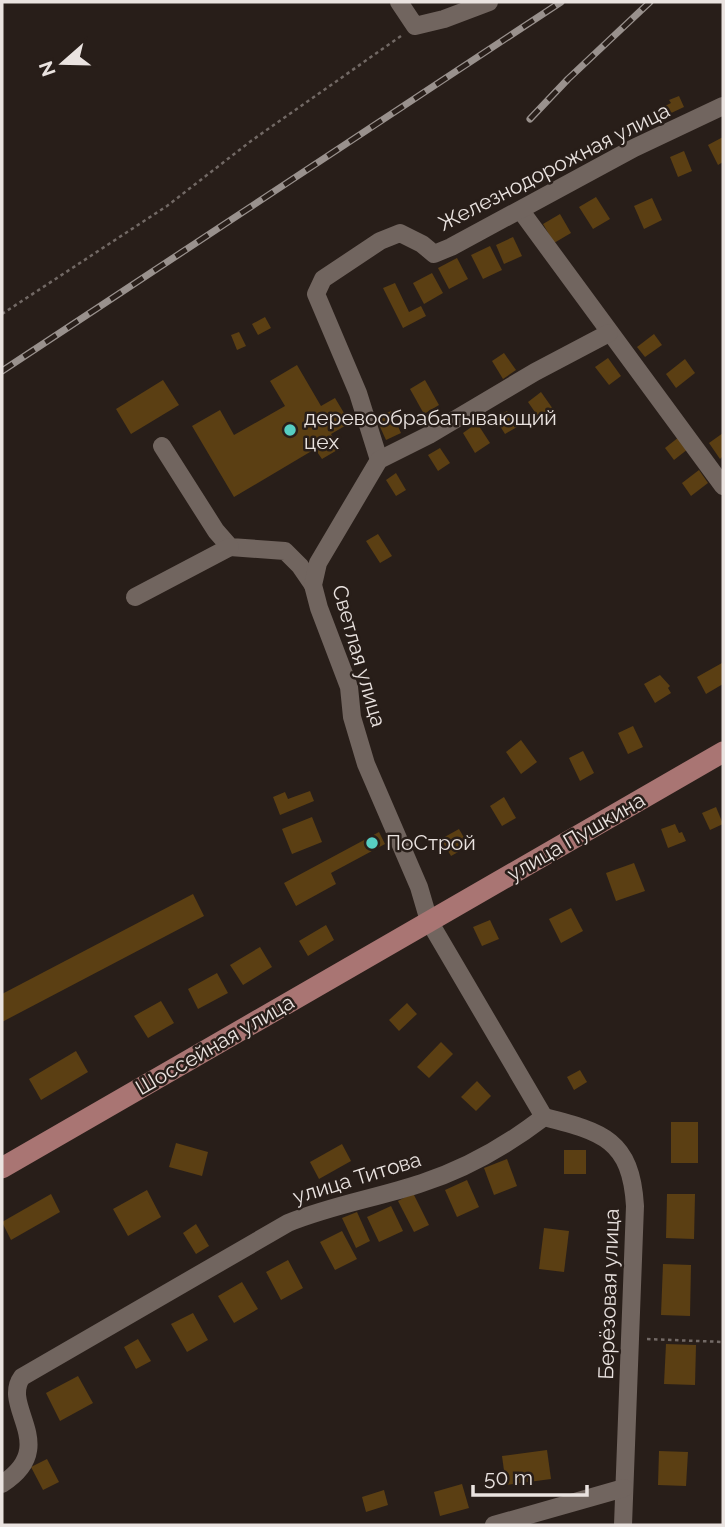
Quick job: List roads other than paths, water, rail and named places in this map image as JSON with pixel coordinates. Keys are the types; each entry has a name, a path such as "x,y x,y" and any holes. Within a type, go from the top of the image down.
{"main road":[{"name":"улица Пушкина","path":"429,921 723,752"},
{"name":"Шоссейная улица","path":"2,1168 429,921"}],"street":[{"path":"399,2 415,26 444,19 489,2"},
{"name":"Железнодорожная улица","path":"379,460 358,393 316,294 323,279 380,241 400,233 422,244 434,254 521,211 634,148 723,106"},
{"path":"521,211 723,486"},
{"path":"379,460 429,435 609,333"},
{"path":"162,446 216,531 230,547"},
{"name":"Светлая улица","path":"379,460 318,564 313,585 349,687 352,717 366,764 419,887 429,921"},
{"path":"135,597 230,547 285,551 313,585"},
{"path":"429,921 544,1117"},
{"name":"Берёзовая улица","path":"544,1117 579,1126 604,1138 620,1152 630,1168 634,1182 623,1525"},
{"name":"улица Титова","path":"2,1483 18,1469 24,1454 23,1436 7,1396 11,1386 22,1377 288,1223 318,1211 420,1184 458,1170 510,1143 544,1117"},
{"path":"494,1525 624,1488"}],"railway":[{"path":"2,371 561,2"},
{"path":"530,119 568,79 650,2"}],"place":[{"name":"деревообрабатывающий цех","path":"290,430"},
{"name":"ПоСтрой","path":"372,843"}]}
